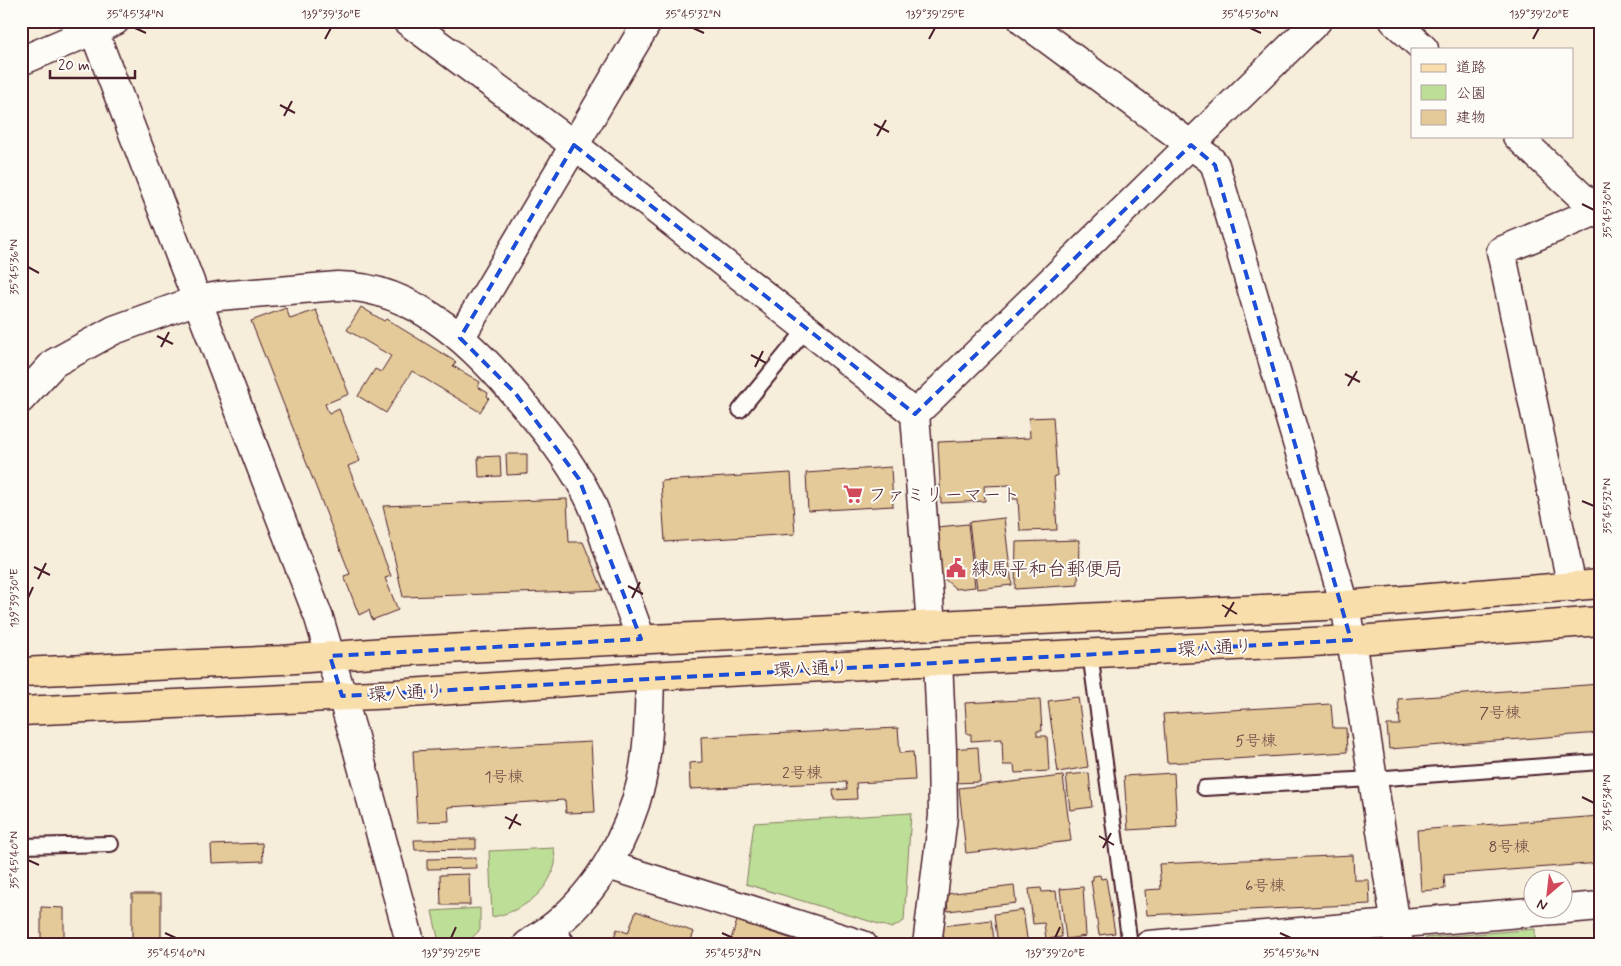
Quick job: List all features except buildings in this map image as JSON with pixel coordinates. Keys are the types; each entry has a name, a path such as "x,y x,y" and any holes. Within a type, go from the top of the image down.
{"main road":[{"name":"環八通り","path":"21,672 282,660 385,652 641,639 1345,605 1600,584"},
{"name":"環八通り","path":"21,711 342,696 650,676 1352,640 1600,620"}],"street":[{"path":"407,21 574,145 915,414 931,626"},
{"path":"460,338 648,21"},
{"path":"1023,21 1210,159 1214,165 1345,605 1398,934"},
{"path":"915,414 1317,21"},
{"path":"1394,21 1423,48"},
{"path":"21,61 100,24 197,300 318,618 342,696 411,945"},
{"path":"1519,138 1598,212 1501,251 1572,587"},
{"path":"21,399 54,362 114,330 197,300 338,286 368,288 403,300 433,318 480,356 516,394 554,442 579,479 591,502 641,639"},
{"path":"927,945 943,816 938,661"},
{"path":"527,945 562,935 586,894 608,864 629,823 642,783 648,730 650,676"},
{"path":"608,864 863,945"},
{"path":"1149,945 1398,934 1600,906"}],"lane":[{"path":"740,410 807,328"},
{"path":"1090,653 1130,945"},
{"path":"1204,788 1600,762"},
{"path":"21,846 111,844"}],"highlighted area":[{"path":"574,145 915,414 1191,145 1215,165 1351,640 342,696 330,656 641,639 579,479 516,394 460,338"}],"green space":[{"path":"911,813 904,921 892,928 746,884 754,823"},
{"path":"554,848 555,864 551,875 539,893 513,911 492,917 489,851"},
{"path":"480,908 480,930 470,939 461,944 451,944 438,938 432,911"},
{"path":"1535,929 1535,945 1421,945 1426,938"}],"place":[{"name":"ファミリーマート","path":"853,494"},
{"name":"練馬平和台郵便局","path":"956,568"}]}
